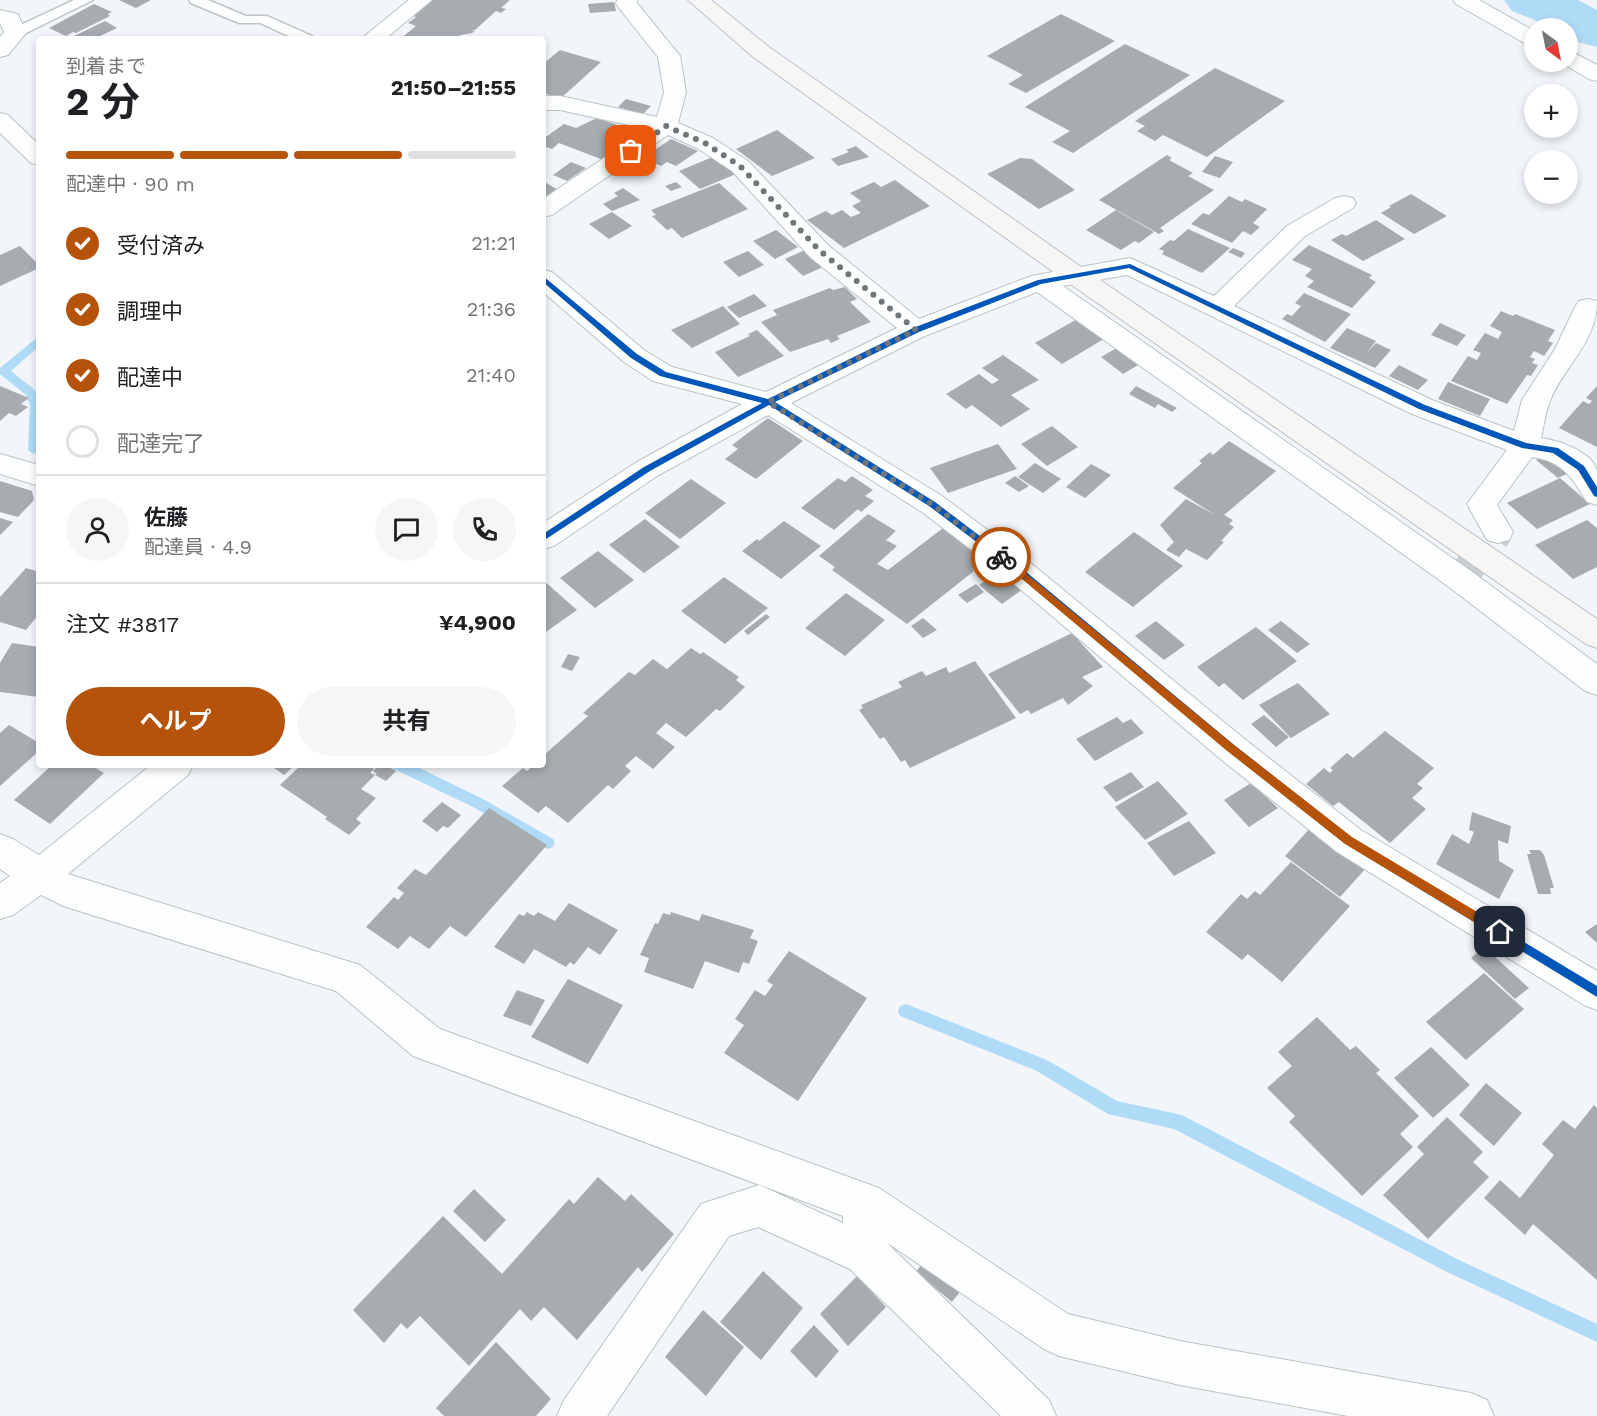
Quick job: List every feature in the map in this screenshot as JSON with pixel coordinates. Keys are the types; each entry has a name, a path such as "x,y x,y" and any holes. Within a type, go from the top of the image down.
{"street":[{"path":"376,36 422,0"},
{"path":"546,208 666,126 675,92 669,56 626,4 627,0"},
{"path":"698,0 761,52 1075,275 1597,635"},
{"path":"1463,0 1524,34"},
{"path":"0,15 10,19 15,33 0,50"},
{"path":"1578,63 1597,74"},
{"path":"546,103 560,103 666,126 705,143 740,166 819,250 916,330"},
{"path":"0,120 36,155"},
{"path":"1216,308 1296,231 1344,203"},
{"path":"546,536 647,469 768,402 916,330 1040,282 1130,266 1422,407 1525,446 1555,450 1589,467 1597,494"},
{"path":"546,281 634,356 663,374 768,402 932,504 1010,563 1230,747 1348,841 1597,992"},
{"path":"1040,282 1462,576 1597,682"},
{"path":"1498,532 1482,504 1525,446 1536,400 1568,350 1588,307"},
{"path":"0,464 36,475"},
{"path":"0,903 41,874 172,768"},
{"path":"0,850 63,890 347,977 427,1043 864,1203 1059,1334 1180,1363 1471,1416"},
{"path":"864,1203 865,1254"},
{"path":"580,1416 716,1219 759,1206 865,1254 1033,1416"}],"lane":[{"path":"15,33 86,0"},
{"path":"195,0 244,20 262,19 300,36"}],"building":[{"path":"119,0 151,0 136,8"},
{"path":"432,0 510,0 501,8 506,9 501,13 496,11 475,30 471,30 475,31 460,36 404,36 416,26 408,23 416,17 409,14"},
{"path":"614,2 616,11 590,13 588,4"},
{"path":"94,4 112,12 108,14 110,16 66,36 49,28"},
{"path":"1061,14 1115,41 1026,93 1008,84 1023,75 987,56"},
{"path":"105,21 117,28 100,36 74,36"},
{"path":"1125,44 1190,75 1073,153 1052,142 1070,131 1025,107"},
{"path":"560,50 601,62 561,98 546,94 546,62"},
{"path":"1215,68 1285,101 1207,157 1163,135 1155,141 1137,131 1145,126 1135,121"},
{"path":"626,99 651,106 643,114 618,107"},
{"path":"597,118 623,127 628,123 638,126 633,131 640,136 611,163 559,143 552,149 546,147 546,137 564,124 576,128"},
{"path":"777,130 815,158 772,176 736,149"},
{"path":"671,139 698,151 676,166 667,162 661,166 643,158"},
{"path":"856,146 869,157 838,166 831,159 849,152 846,150"},
{"path":"1167,155 1172,158 1169,160 1193,173 1188,176 1214,190 1160,228 1164,231 1159,234 1099,200"},
{"path":"715,156 736,174 700,189 679,171"},
{"path":"1215,156 1233,162 1220,178 1202,172"},
{"path":"1020,158 1032,159 1075,190 1039,209 987,174"},
{"path":"571,162 586,168 567,181 553,175"},
{"path":"895,180 930,206 844,248 807,220 826,211 832,215 842,210 851,217 861,213 852,206 861,201 850,193 874,182 881,187"},
{"path":"676,182 682,187 671,191 665,186"},
{"path":"546,183 560,191 546,199"},
{"path":"719,183 748,209 682,238 672,228 667,230 652,216 656,215 651,210"},
{"path":"623,188 640,200 612,211 603,204 618,196 614,193"},
{"path":"1411,194 1447,216 1414,234 1381,213"},
{"path":"1229,196 1242,202 1245,199 1267,209 1253,223 1260,227 1251,235 1243,231 1232,243 1191,224 1203,213 1209,215"},
{"path":"1116,210 1154,232 1139,243 1135,241 1121,250 1086,230"},
{"path":"612,212 632,226 609,239 589,224"},
{"path":"1376,220 1405,239 1363,261 1331,240 1342,234 1346,236"},
{"path":"1188,229 1230,248 1202,273 1162,254 1164,251 1159,249 1170,240 1174,241"},
{"path":"776,230 798,247 775,259 753,241"},
{"path":"1309,245 1372,275 1369,278 1376,282 1352,308 1307,287 1314,281 1305,276 1312,269 1292,260"},
{"path":"20,246 36,262 36,269 0,286 0,255"},
{"path":"1233,248 1245,253 1241,258 1228,252"},
{"path":"805,250 823,267 803,276 785,259"},
{"path":"748,251 764,265 739,277 723,262"},
{"path":"845,287 857,299 850,302 871,322 837,336 840,339 831,343 828,339 790,352 761,322 777,315 773,310 830,288 833,290"},
{"path":"1304,293 1351,314 1325,342 1282,319 1287,314 1292,316 1301,306 1295,303"},
{"path":"754,294 767,306 739,318 727,307"},
{"path":"723,306 740,324 692,348 671,330"},
{"path":"1501,311 1513,316 1515,314 1555,330 1548,341 1553,343 1544,356 1534,351 1530,357 1535,359 1532,363 1538,365 1531,376 1527,375 1507,404 1451,381 1468,356 1477,360 1481,353 1473,350 1485,333 1498,339 1502,332 1490,326"},
{"path":"1079,318 1107,337 1062,364 1035,343"},
{"path":"1440,323 1466,335 1457,346 1431,335"},
{"path":"1347,328 1376,341 1366,353 1376,343 1391,350 1375,368 1330,348"},
{"path":"757,330 784,356 738,377 715,352 750,336 748,334"},
{"path":"1120,346 1143,362 1123,374 1101,357"},
{"path":"1003,355 1039,380 1011,395 1030,409 1001,427 972,405 966,409 946,394 979,374 992,384 999,380 982,368"},
{"path":"1399,365 1428,380 1418,390 1389,376"},
{"path":"1448,382 1490,399 1480,416 1438,399"},
{"path":"0,386 29,398 21,404 28,407 16,416 9,413 0,421"},
{"path":"1136,386 1177,408 1172,412 1158,404 1155,408 1129,394"},
{"path":"1597,386 1597,447 1559,428 1583,401 1589,404 1592,401 1586,398"},
{"path":"768,418 803,441 756,479 725,459 738,449 732,445"},
{"path":"1052,426 1078,447 1047,466 1021,444"},
{"path":"1229,441 1276,471 1224,515 1233,520 1229,524 1234,527 1207,560 1186,549 1179,557 1166,550 1174,542 1160,525 1186,499 1215,515 1173,488 1202,463 1199,461 1210,452 1213,455"},
{"path":"998,444 1017,469 948,493 930,468"},
{"path":"1549,454 1571,472 1558,478 1536,460"},
{"path":"1035,463 1061,479 1043,493 1018,477"},
{"path":"1091,464 1111,475 1085,498 1066,487"},
{"path":"852,476 873,490 865,496 874,501 861,512 858,509 834,530 801,508 838,478 845,482"},
{"path":"1015,476 1029,486 1019,492 1005,483"},
{"path":"1560,478 1590,504 1537,529 1507,503"},
{"path":"691,479 726,503 680,539 645,513"},
{"path":"0,481 32,491 34,500 18,517 0,512"},
{"path":"868,514 896,531 886,540 897,546 877,564 888,570 943,528 984,559 972,569 974,571 907,624 832,570 835,567 819,556"},
{"path":"0,518 13,522 0,535"},
{"path":"645,519 680,547 644,573 609,545"},
{"path":"1587,520 1597,528 1597,567 1573,579 1535,545"},
{"path":"784,521 821,546 781,579 742,551"},
{"path":"1134,532 1183,566 1133,607 1085,572"},
{"path":"598,551 634,580 595,608 560,578"},
{"path":"26,568 36,571 36,618 26,630 0,622 0,597"},
{"path":"1001,570 1023,589 1002,604 979,585"},
{"path":"724,577 768,608 725,644 681,611"},
{"path":"546,583 577,610 546,632"},
{"path":"976,584 984,592 967,603 958,595"},
{"path":"846,593 885,620 845,656 805,628"},
{"path":"766,614 770,617 748,635 744,631"},
{"path":"923,618 937,630 923,638 911,626"},
{"path":"1156,621 1185,645 1164,660 1135,636"},
{"path":"1281,621 1310,644 1297,653 1268,630"},
{"path":"1256,627 1297,661 1243,700 1224,683 1219,687 1197,667"},
{"path":"1072,633 1103,667 1082,677 1093,686 1068,705 1063,698 1031,714 1028,710 1020,714 988,674"},
{"path":"12,643 36,647 36,697 0,692 0,663"},
{"path":"691,648 700,654 703,652 739,677 736,680 745,687 720,711 716,709 686,737 666,723 656,733 675,747 653,769 636,756 625,766 631,771 613,789 608,785 568,823 546,806 538,813 502,786 523,768 527,771 530,768 546,768 546,753 588,716 583,713 629,672 635,675 653,659 667,669"},
{"path":"568,654 580,657 572,671 561,667"},
{"path":"975,661 1016,718 910,768 905,760 901,762 884,737 880,739 859,710 863,708 861,705 902,687 898,682 922,671 926,676 946,667 949,673"},
{"path":"1298,683 1330,714 1291,738 1259,705"},
{"path":"1264,715 1289,737 1276,747 1251,724"},
{"path":"1117,717 1123,723 1131,719 1144,733 1095,761 1076,739"},
{"path":"9,725 36,741 36,754 0,786 0,733"},
{"path":"1385,731 1434,768 1417,784 1423,788 1412,798 1426,809 1390,843 1339,802 1333,806 1306,784 1324,768 1330,773 1333,770 1330,768 1347,753 1353,758"},
{"path":"49,768 96,768 104,773 50,824 14,800"},
{"path":"274,768 292,768 284,775"},
{"path":"298,768 372,768 374,769 370,773 375,775 361,789 376,798 356,819 361,823 349,835 280,785"},
{"path":"376,768 391,768 396,771 386,781 375,775 377,774 373,771"},
{"path":"1131,772 1144,787 1116,802 1103,787"},
{"path":"1158,781 1188,814 1145,840 1115,807"},
{"path":"1251,783 1278,808 1249,827 1224,800"},
{"path":"442,802 461,815 448,828 443,826 437,832 422,821"},
{"path":"489,808 547,845 466,937 450,926 429,949 410,936 398,949 366,927 394,897 398,900 404,893 397,888 415,869 426,875"},
{"path":"1472,812 1511,826 1508,844 1498,840 1499,861 1514,870 1499,899 1436,864 1452,834 1469,844 1474,832 1469,830"},
{"path":"1189,821 1216,853 1174,876 1147,843"},
{"path":"1311,827 1367,867 1340,897 1285,856"},
{"path":"1529,850 1540,850 1544,855 1554,888 1550,888 1551,894 1538,894 1527,854 1531,854"},
{"path":"1291,862 1350,906 1282,982 1248,954 1242,960 1206,932 1241,894 1247,899 1255,891 1260,895"},
{"path":"569,903 618,930 600,955 588,947 574,965 570,962 566,967 534,949 524,964 494,947 519,914 524,916 527,912 534,916 538,912 555,921"},
{"path":"671,912 699,921 702,914 754,930 750,938 758,941 749,964 743,962 739,973 705,961 693,989 644,972 649,958 640,955 655,923 658,924 663,913 670,915"},
{"path":"1597,924 1597,943 1585,932"},
{"path":"1484,947 1529,988 1515,999 1471,958"},
{"path":"789,951 867,998 798,1101 724,1053 744,1025 735,1019 755,990 765,996 773,985 767,981"},
{"path":"1484,973 1524,1009 1466,1060 1426,1022"},
{"path":"568,979 623,1005 588,1064 531,1037"},
{"path":"517,990 545,1000 531,1026 503,1016"},
{"path":"1317,1017 1350,1050 1356,1046 1380,1070 1376,1073 1419,1116 1400,1134 1413,1147 1362,1196 1289,1122 1295,1116 1267,1088 1292,1066 1278,1052"},
{"path":"1431,1047 1470,1085 1433,1118 1394,1078"},
{"path":"1486,1083 1522,1113 1494,1146 1459,1115"},
{"path":"1594,1105 1597,1108 1597,1280 1533,1224 1525,1235 1484,1198 1500,1180 1520,1198 1554,1155 1542,1144 1563,1120 1575,1129"},
{"path":"1447,1117 1483,1152 1473,1162 1489,1177 1428,1239 1383,1195 1424,1154 1417,1147"},
{"path":"598,1177 625,1201 631,1194 674,1234 642,1272 638,1267 577,1340 544,1307 531,1321 520,1309 469,1366 420,1316 407,1329 401,1323 384,1343 353,1310 443,1216 502,1274 569,1199 574,1204"},
{"path":"474,1189 506,1220 485,1242 453,1211"},
{"path":"933,1249 969,1280 952,1302 916,1272"},
{"path":"763,1271 803,1308 761,1360 720,1322"},
{"path":"857,1276 886,1307 848,1346 820,1314"},
{"path":"703,1310 744,1347 706,1396 665,1357"},
{"path":"814,1325 839,1351 816,1378 790,1351"},
{"path":"496,1342 551,1399 536,1416 444,1416 436,1408"}],"waterway":[{"path":"1530,0 1562,12 1597,31"},
{"path":"36,343 4,371 31,393 36,405"},
{"path":"34,450 36,405"},
{"path":"405,768 478,803 548,843"},
{"path":"906,1011 1041,1065 1114,1108 1176,1121 1451,1265 1597,1333"}],"tunnel":[{"path":"1465,573 1498,532"}],"cycle path":[{"path":"546,536 647,469 769,402 916,330 1040,282 1130,266 1422,407 1525,446 1555,450 1581,468 1597,494"},
{"path":"546,281 634,356 663,374 769,402 932,504 1010,563 1230,747 1349,841 1597,992"}],"way so far":[{"path":"631,151 666,126 705,143 740,166 819,250 916,330 768,402 932,504 1001,557"}],"route":[{"path":"1001,557 1230,747 1348,841 1500,932"}]}
